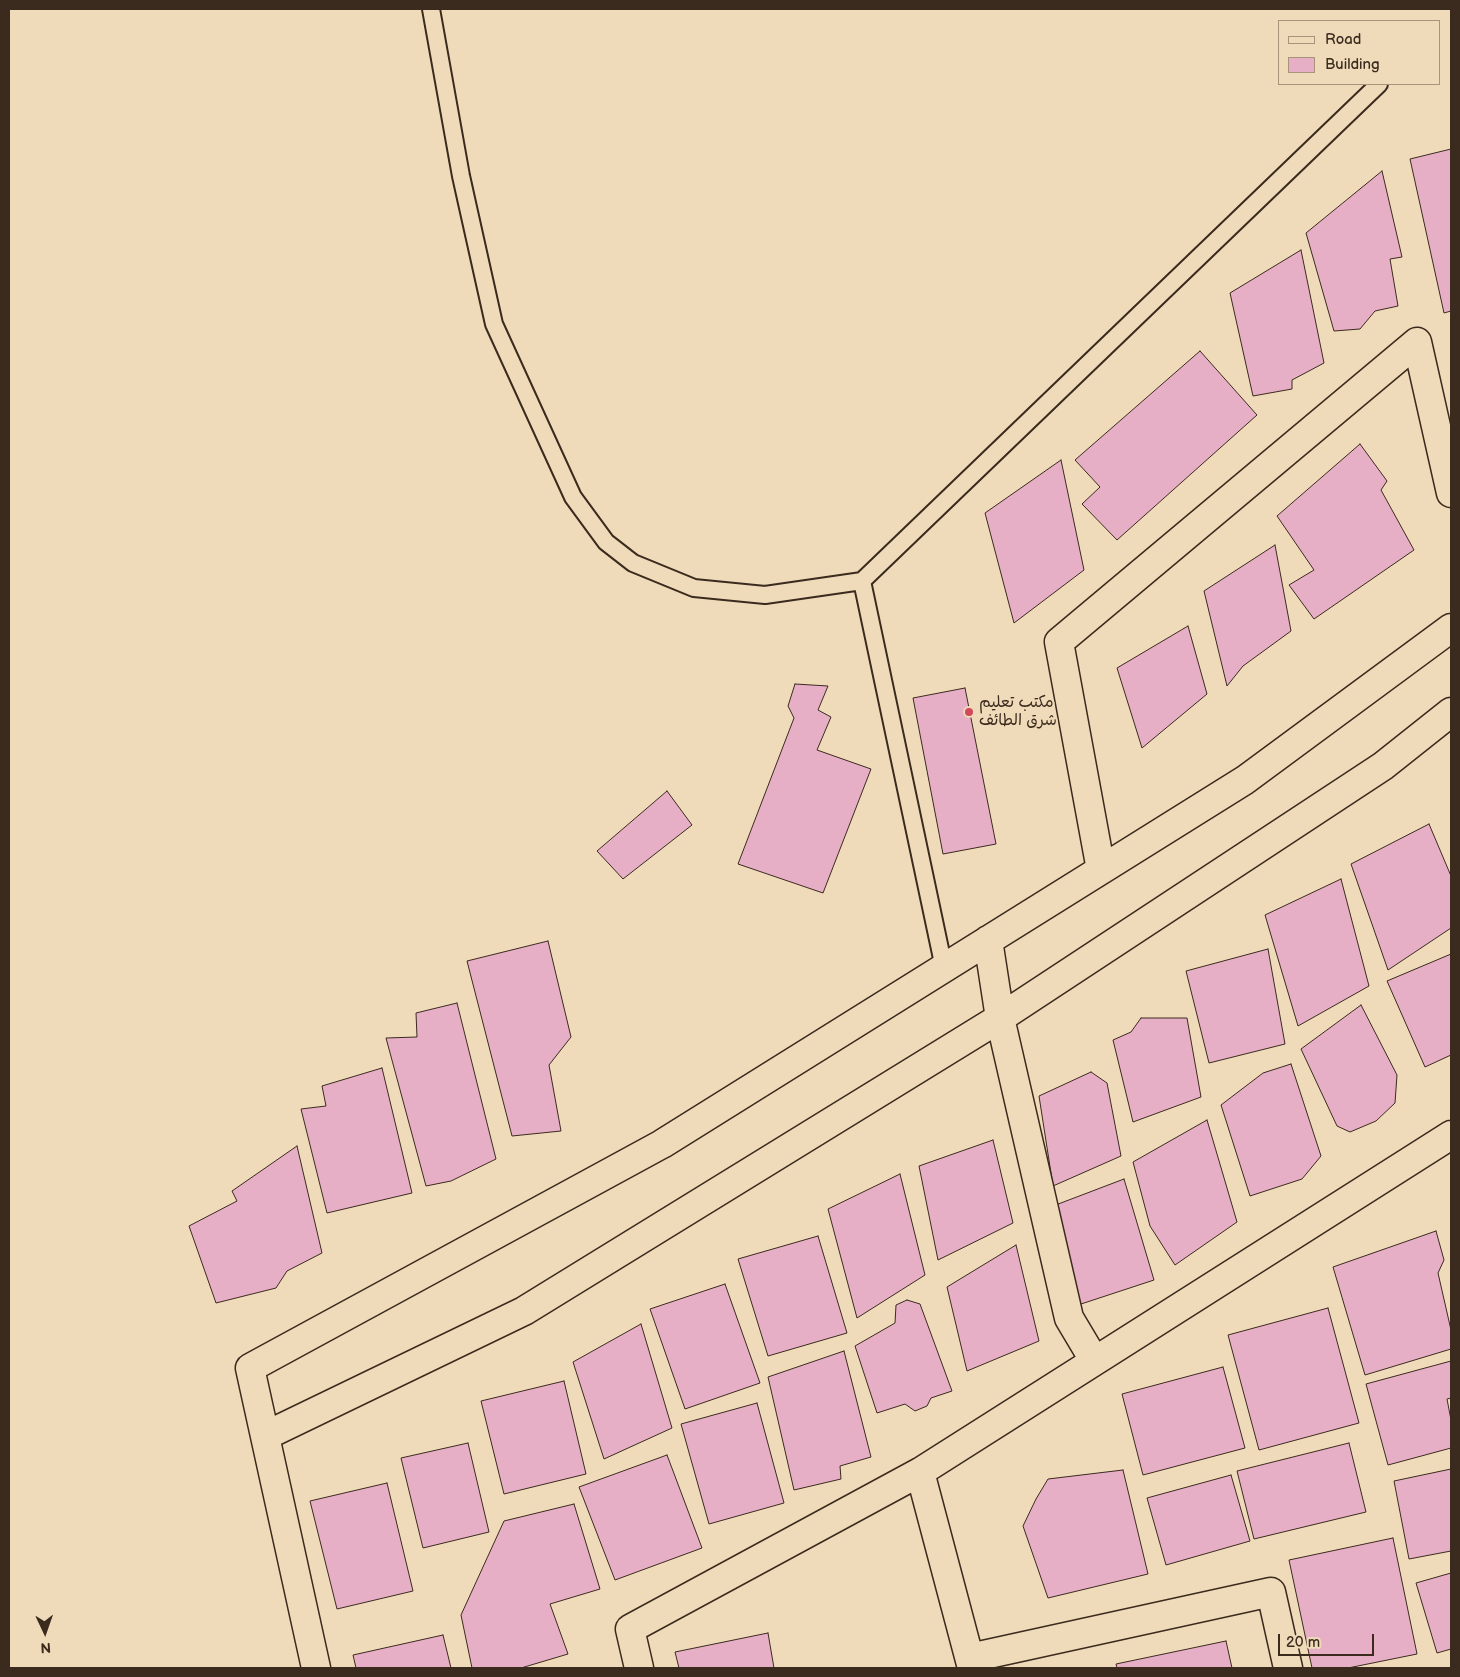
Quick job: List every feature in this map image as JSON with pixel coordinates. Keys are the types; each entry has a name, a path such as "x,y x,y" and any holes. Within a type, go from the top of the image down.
{"street":[{"path":"1101,870 1059,642 1417,342 1451,493"},
{"path":"316,1668 250,1368 662,1144 1246,780 1451,628"},
{"path":"265,1436 524,1311 1000,1018 1383,766 1451,712"},
{"path":"988,940 1000,1018 1069,1318 1094,1360"},
{"path":"639,1668 630,1629 920,1472 1451,1134"},
{"path":"920,1472 971,1663 1270,1592 1288,1668"}],"lane":[{"path":"431,9 461,176 494,324 573,497 606,542 633,562 694,588 765,595 862,580 1378,85"},
{"path":"862,580 944,968"}],"building":[{"path":"1451,149 1451,311 1444,313 1410,159"},
{"path":"1382,171 1402,257 1390,259 1398,306 1375,311 1360,329 1334,331 1306,233"},
{"path":"1301,250 1324,363 1292,380 1292,389 1253,396 1230,293"},
{"path":"1200,351 1257,415 1117,540 1082,504 1100,487 1075,460"},
{"path":"1360,444 1387,481 1381,490 1414,550 1314,619 1289,585 1314,570 1277,516"},
{"path":"1061,460 1084,570 1014,623 985,513"},
{"path":"1275,545 1291,631 1243,666 1227,686 1204,591"},
{"path":"1188,626 1207,694 1142,748 1117,668"},
{"path":"795,684 828,686 818,710 831,717 817,750 871,769 823,893 738,864 794,718 788,706"},
{"path":"965,688 996,844 943,854 913,698"},
{"path":"667,791 692,825 623,879 597,851"},
{"path":"1429,824 1451,876 1451,928 1388,970 1351,864"},
{"path":"1341,879 1369,986 1298,1026 1265,915"},
{"path":"548,941 571,1037 549,1065 561,1131 512,1136 467,961"},
{"path":"1268,949 1285,1044 1209,1063 1186,971"},
{"path":"1451,954 1451,1055 1425,1067 1387,981"},
{"path":"457,1003 496,1159 451,1181 426,1186 386,1038 417,1037 416,1013"},
{"path":"1361,1005 1397,1075 1395,1103 1376,1121 1350,1132 1337,1126 1301,1049"},
{"path":"1141,1018 1187,1018 1201,1097 1133,1122 1113,1040 1131,1032"},
{"path":"1291,1064 1321,1156 1302,1179 1250,1196 1221,1105 1263,1073"},
{"path":"382,1068 412,1193 327,1213 301,1109 326,1106 322,1086"},
{"path":"1091,1072 1107,1083 1121,1156 1053,1186 1039,1096"},
{"path":"1207,1120 1237,1222 1175,1265 1150,1226 1133,1162"},
{"path":"993,1140 1013,1223 938,1260 919,1166"},
{"path":"297,1146 322,1253 287,1271 276,1288 216,1303 189,1226 237,1201 232,1191"},
{"path":"900,1174 925,1275 857,1318 828,1209"},
{"path":"1124,1179 1154,1280 1078,1305 1053,1206"},
{"path":"1436,1231 1444,1260 1438,1273 1451,1330 1451,1349 1365,1375 1333,1267"},
{"path":"818,1236 847,1333 768,1356 738,1259"},
{"path":"1016,1245 1039,1341 967,1371 947,1287"},
{"path":"725,1284 760,1383 685,1409 650,1309"},
{"path":"907,1300 920,1304 952,1391 931,1398 927,1406 915,1411 905,1404 877,1413 855,1346 895,1323 896,1305"},
{"path":"1328,1308 1359,1423 1259,1450 1228,1335"},
{"path":"641,1324 672,1428 604,1459 573,1362"},
{"path":"844,1351 871,1457 840,1466 841,1479 794,1490 768,1377"},
{"path":"1451,1361 1451,1398 1447,1399 1451,1420 1451,1448 1388,1465 1366,1384"},
{"path":"1223,1367 1245,1448 1143,1475 1122,1394"},
{"path":"564,1381 586,1474 504,1494 481,1401"},
{"path":"757,1403 784,1503 709,1524 681,1424"},
{"path":"468,1443 489,1532 423,1548 401,1458"},
{"path":"1349,1443 1366,1512 1254,1539 1237,1471"},
{"path":"667,1455 702,1548 615,1580 579,1487"},
{"path":"1451,1469 1451,1551 1409,1559 1394,1481"},
{"path":"1123,1470 1148,1574 1048,1598 1023,1526 1036,1499 1048,1479"},
{"path":"1231,1475 1250,1541 1166,1565 1147,1498"},
{"path":"387,1483 413,1591 337,1609 310,1501"},
{"path":"574,1504 600,1589 550,1604 568,1654 521,1668 472,1668 461,1615 504,1521"},
{"path":"1393,1538 1417,1654 1348,1668 1312,1668 1289,1560"},
{"path":"1451,1573 1451,1649 1437,1653 1416,1583"},
{"path":"768,1633 774,1668 679,1668 675,1652"},
{"path":"443,1635 451,1668 356,1668 353,1655"},
{"path":"1226,1641 1232,1668 1117,1668 1116,1664"}],"place":[{"name":"مكتب تعليم شرق الطائف","path":"969,712"}]}
